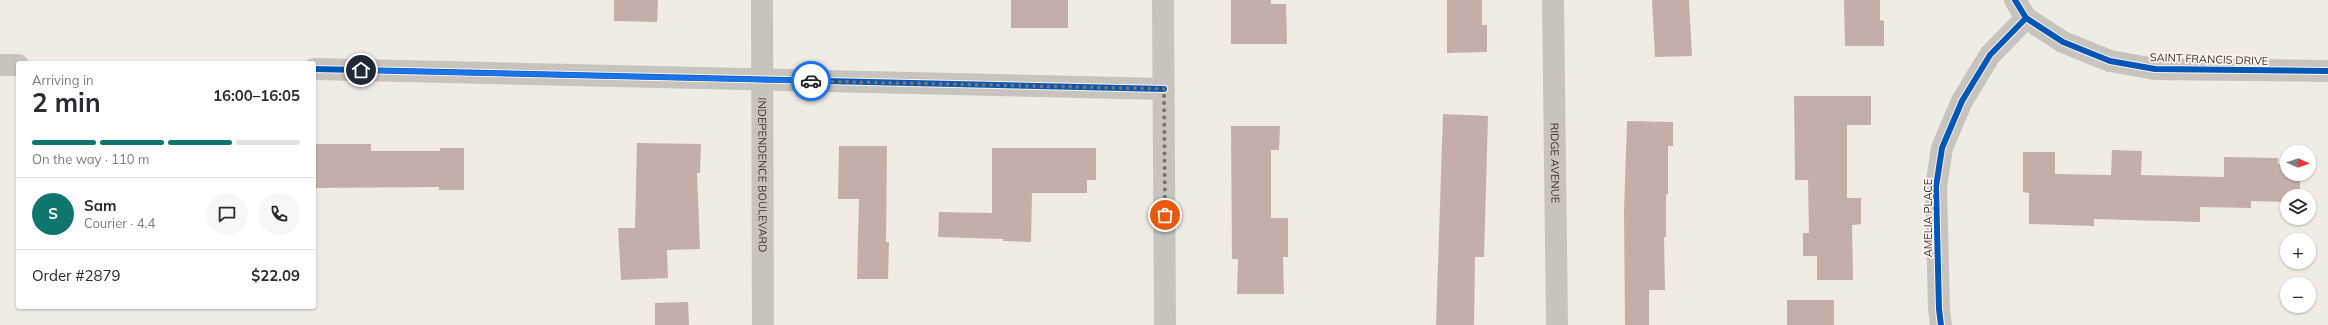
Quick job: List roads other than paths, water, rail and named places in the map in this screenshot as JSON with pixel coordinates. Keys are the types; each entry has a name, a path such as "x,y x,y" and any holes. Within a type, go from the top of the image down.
{"street":[{"name":"INDEPENDENCE BOULEVARD","path":"762,0 762,325"},
{"path":"1164,0 1166,325"},
{"name":"RIDGE AVENUE","path":"1553,0 1557,325"},
{"name":"SAINT FRANCIS DRIVE","path":"2020,9 2063,42 2118,62 2155,68 2328,70"},
{"name":"AMELIA PLACE","path":"1941,325 1936,186 1942,148 1962,101 2020,9"},
{"path":"0,65 16,65"},
{"path":"316,69 1164,89"}]}
